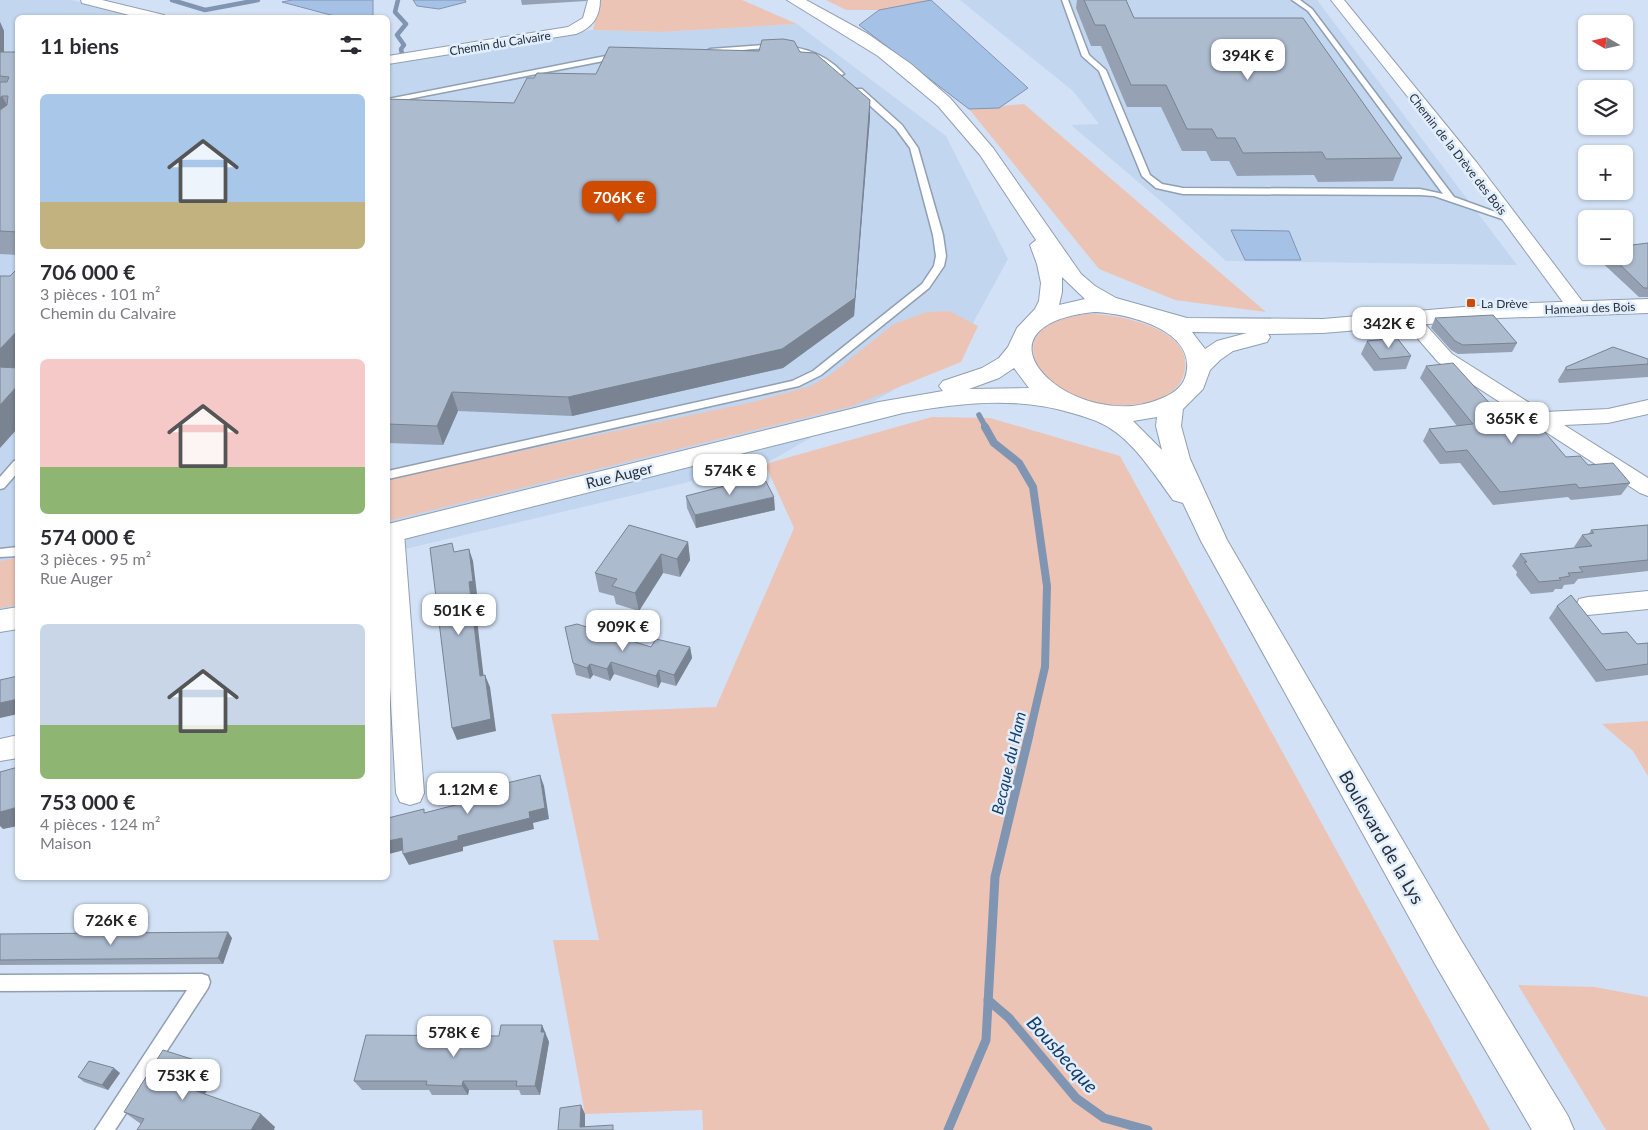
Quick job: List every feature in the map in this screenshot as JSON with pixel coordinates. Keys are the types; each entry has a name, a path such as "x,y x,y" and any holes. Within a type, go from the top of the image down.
{"main road":[{"path":"794,0 870,43 932,91 987,150 1023,207 1079,285 1102,300 1156,318 1180,332 1191,344 1197,356 1199,369 1194,387 1177,401 1161,408 1141,412 1099,411 1068,402 1041,387 1029,374 1021,361 1020,347 1024,335 1050,305 1052,284 1044,253 1023,207"},
{"path":"1039,319 1055,311 1073,307 1094,305 1126,308"},
{"name":"Hameau des Bois","path":"1199,369 1207,357 1224,346 1323,326 1408,317 1648,306"},
{"name":"Hameau des Bois","path":"1156,318 1174,323 1206,326 1323,326"},
{"name":"Rue Auger","path":"879,410 995,371 1008,364 1020,347"},
{"name":"Rue Auger","path":"390,533 879,410 939,399 991,393 1029,394 1068,402"},
{"name":"Boulevard de la Lys","path":"1177,401 1168,414 1170,435 1193,495 1214,541 1444,944 1554,1130"},
{"name":"Boulevard de la Lys","path":"1099,411 1123,423 1144,443 1214,541"},
{"path":"0,620 15,618"}],"street":[{"path":"87,0 147,15"},
{"name":"Chemin du Calvaire","path":"390,60 572,31 583,26 590,18 594,0"},
{"name":"Chemin de la Drève des Bois","path":"1338,0 1471,166 1511,222 1578,308"},
{"path":"1408,317 1445,358 1648,488"},
{"path":"1539,419 1608,416 1648,407"},
{"path":"390,533 394,668 410,793"},
{"path":"1588,606 1648,600"},
{"path":"0,750 15,747"}],"lane":[{"path":"1065,0 1086,56 1102,70 1146,176 1159,186 1183,191 1430,193 1511,222"},
{"path":"1295,0 1310,10 1451,199"},
{"path":"390,475 795,384 817,373 926,286 934,276 941,256 938,235 914,148 899,127 823,59 809,52 778,48 699,51"},
{"path":"390,101 630,54"},
{"path":"1413,192 1511,222"},
{"path":"0,485 15,468"},
{"path":"0,553 15,550"},
{"path":"0,983 202,982 104,1130"}],"shaded area":[{"path":"0,0 71,0 139,15 15,15 15,630 0,632"},
{"path":"292,0 373,0 373,15 331,15 282,2"},
{"path":"413,0 465,0 466,2 439,9 417,6"},
{"path":"600,0 742,0 797,24 662,32 593,30"},
{"path":"826,0 931,0 879,10 846,10"},
{"path":"931,0 1028,88 999,108 969,109 859,25 879,10"},
{"path":"960,0 1317,0 1517,265 1226,261 1169,208 1071,125 1099,124 1073,91"},
{"path":"797,24 946,136 1008,259 956,354 765,464 390,553 390,63 593,30 662,32"},
{"path":"1024,104 1266,312 1175,300 1099,269 969,109"},
{"path":"1231,230 1289,231 1301,260 1245,260"},
{"path":"949,311 978,326 961,362 852,406 390,521 390,479 753,402 811,386 831,374 894,324 927,312"},
{"path":"1086,314 1100,314 1135,321 1153,327 1168,336 1180,347 1185,360 1181,381 1168,394 1155,400 1132,405 1095,403 1083,400 1062,390 1043,373 1034,354 1034,344 1038,335 1047,327 1060,320"},
{"path":"932,417 990,418 1120,456 1490,1130 703,1130 702,1110 585,1114 553,940 599,940 551,714 716,707 794,528 765,464"},
{"path":"15,558 15,605 0,608 0,561"},
{"path":"1648,721 1648,776 1633,751 1602,724"},
{"path":"1518,985 1595,987 1648,997 1648,1130 1606,1130"}],"building":[{"path":"1084,0 1126,0 1134,18 1303,18 1402,158 1326,159 1322,152 1243,153 1235,138 1217,138 1212,129 1187,129 1166,85 1131,85 1105,25 1095,25"},
{"path":"783,39 794,41 800,52 815,53 870,100 855,298 782,349 568,397 452,392 437,426 390,424 390,99 514,103 527,78 534,78 537,73 596,74 609,47 759,51 762,40"},
{"path":"0,52 15,52 15,232 0,231 0,110 7,105 8,96 0,98 0,82 7,82 9,77 0,76"},
{"path":"1648,243 1648,288 1644,288 1620,265 1633,265 1633,245"},
{"path":"15,271 15,333 0,349 0,276 10,276"},
{"path":"1493,315 1517,343 1463,345 1455,341 1435,318"},
{"path":"1397,338 1411,356 1380,359 1367,341"},
{"path":"1613,347 1648,359 1648,364 1566,370 1566,367"},
{"path":"1453,363 1503,418 1531,416 1566,457 1580,456 1588,465 1613,463 1630,483 1579,488 1576,484 1500,492 1467,450 1446,452 1429,429 1473,424 1426,366"},
{"path":"0,367 15,368 15,388 0,405"},
{"path":"763,476 774,497 695,515 686,496"},
{"path":"629,525 688,542 677,559 661,554 635,593 612,586 617,579 595,573"},
{"path":"1648,525 1648,560 1579,567 1583,572 1568,573 1570,576 1559,578 1561,580 1539,582 1520,554 1592,546 1582,535 1594,533 1591,530"},
{"path":"452,543 454,552 469,549 473,581 469,582 480,676 485,675 491,719 452,728 430,548"},
{"path":"1571,595 1602,634 1627,632 1637,644 1648,643 1648,664 1606,670 1557,606"},
{"path":"577,624 651,647 656,639 690,647 674,675 659,670 656,676 611,662 607,669 590,664 587,668 573,663 565,627"},
{"path":"15,677 15,700 0,703 0,680"},
{"path":"15,768 15,808 0,812 0,772"},
{"path":"540,775 545,808 529,812 530,818 458,836 458,840 403,854 402,838 390,841 390,818 424,809 424,813 475,800 474,791"},
{"path":"228,932 218,958 0,960 0,934"},
{"path":"501,1025 542,1025 541,1032 545,1032 535,1086 516,1086 517,1081 463,1081 462,1086 426,1085 427,1081 354,1081 366,1035 499,1036"},
{"path":"163,1050 201,1062 185,1087 261,1114 251,1130 137,1130 144,1119 124,1112"},
{"path":"89,1061 114,1068 102,1085 78,1077"},
{"path":"581,1105 580,1127 613,1125 613,1130 558,1130 560,1108"}],"waterway":[{"name":"Becque du Ham","path":"172,0 205,10 258,0"},
{"name":"Becque du Ham","path":"398,0 395,12 406,24 397,35 404,45 401,49 402,54"},
{"name":"Becque du Ham","path":"979,415 986,428"},
{"name":"Becque du Ham","path":"985,427 994,443 1019,463 1033,487 1047,586 1045,667 1029,736"},
{"name":"Becque du Ham","path":"988,1000 995,877 1029,735"},
{"name":"Becque du Ham","path":"948,1130 986,1040 988,1000"},
{"name":"Bousbecque","path":"988,1000 1009,1018 1076,1098 1104,1118 1148,1130"}],"place":[{"name":"La Drève","path":"1471,303"}]}
